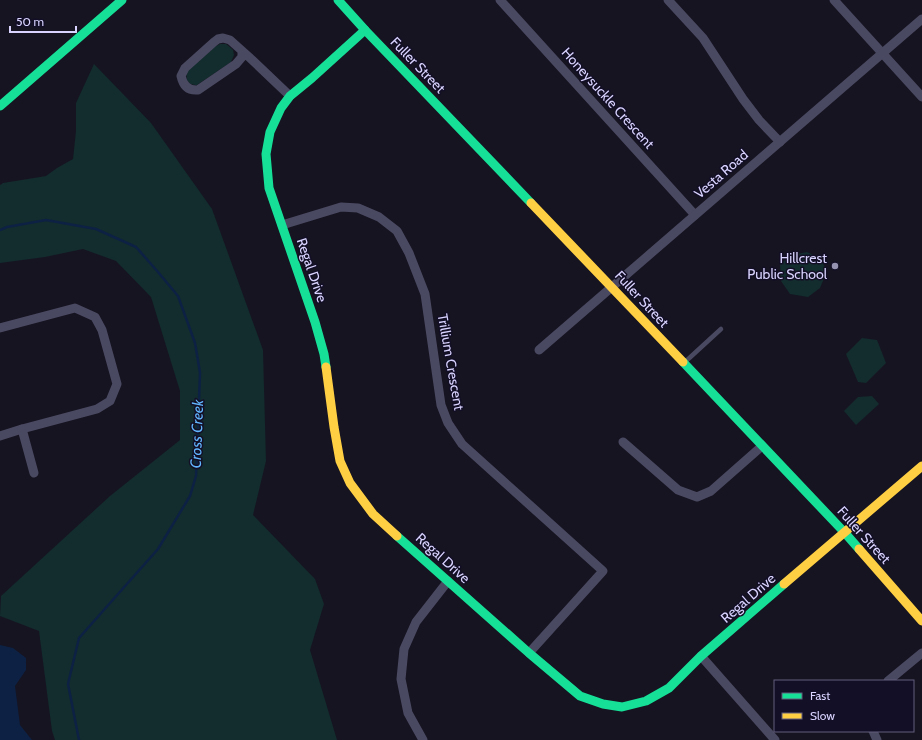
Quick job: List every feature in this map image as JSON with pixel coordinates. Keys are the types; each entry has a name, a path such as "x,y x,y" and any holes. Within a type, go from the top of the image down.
{"street":[{"path":"0,106 122,0"},
{"name":"Fuller Street","path":"338,0 845,533 922,620"},
{"name":"Honeysuckle Crescent","path":"500,0 695,215"},
{"path":"668,0 703,38 743,100 759,120 780,142"},
{"path":"834,0 922,97"},
{"name":"Vesta Road","path":"539,350 922,19"},
{"name":"Regal Drive","path":"365,30 290,96 281,108 270,132 266,154 269,188 315,322 324,354 340,461 350,483 373,514 529,653 580,696 603,704 622,707 646,701 669,688 701,656 922,466"},
{"path":"242,51 242,57 236,64 198,90 190,90 184,84 181,76 185,68 218,39 223,38 230,40 249,56 290,96"},
{"name":"Trillium Crescent","path":"282,225 341,207 358,208 379,217 397,231 409,252 425,294 442,405 448,423 462,444 603,571 529,653"},
{"path":"0,328 75,308 95,317 102,330 117,384 110,400 97,409 0,436"},
{"path":"22,429 34,473"},
{"path":"623,442 678,490 697,497 711,491 762,446"},
{"path":"423,740 408,713 401,679 404,650 416,622 448,581"},
{"path":"889,680 922,653"},
{"path":"701,656 775,740"}],"lane":[{"path":"683,363 721,329"}],"green space":[{"path":"220,44 226,44 233,50 234,55 231,62 197,85 191,84 187,80 188,70"},
{"path":"94,64 151,123 212,209 263,350 266,461 253,515 315,579 324,604 310,650 337,740 55,740 52,731 39,631 0,616 1,596 110,496 180,440 180,391 151,297 116,261 83,249 45,257 0,263 0,185 3,183 46,176 73,159 76,131 76,103"},
{"path":"807,252 820,258 827,271 820,288 808,297 790,294 781,281 780,264 792,255"},
{"path":"862,338 877,340 886,363 866,383 858,382 846,354"},
{"path":"872,396 879,404 856,425 844,411 858,397"}],"water":[{"path":"0,645 13,648 26,658 26,670 15,686 20,725 32,740 0,740"}],"waterway":[{"name":"Cross Creek","path":"0,230 7,227 46,220 96,229 136,247 178,296 195,343 200,373 196,476 190,496 158,549 79,638 68,684 79,740"}],"traffic: fast":[{"path":"0,106 122,0"},
{"path":"338,0 531,203"},
{"path":"326,367 315,322 269,188 266,154 270,132 281,108 290,96 365,30"},
{"path":"683,362 859,549"},
{"path":"397,536 580,696 603,704 622,707 646,701 669,688 701,656 784,584"}],"traffic: slow":[{"path":"531,203 683,362"},
{"path":"326,367 340,461 350,483 373,514 397,536"},
{"path":"784,584 922,466"},
{"path":"859,549 922,621"}],"place":[{"name":"Hillcrest Public School","path":"835,266"}]}
